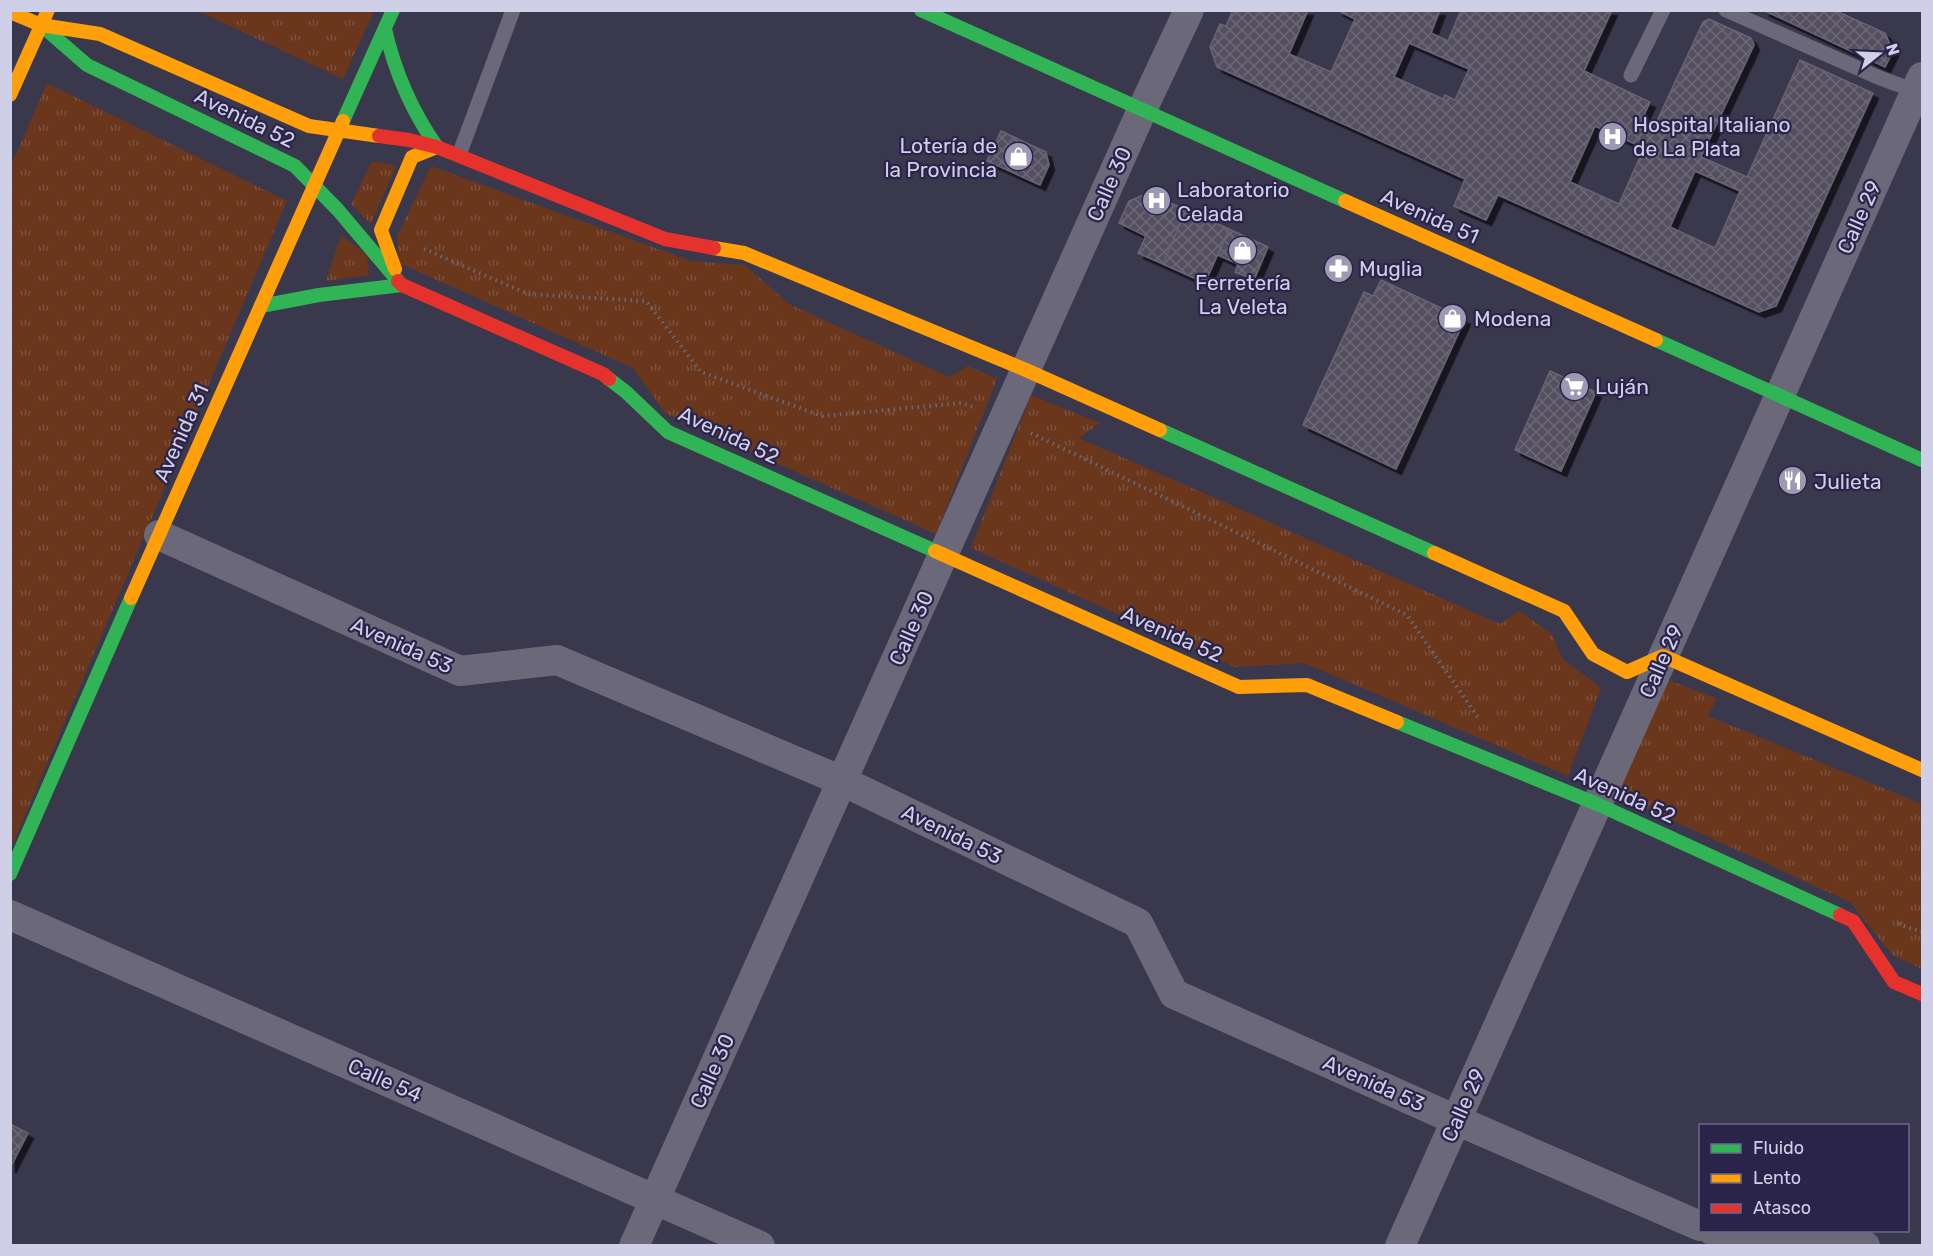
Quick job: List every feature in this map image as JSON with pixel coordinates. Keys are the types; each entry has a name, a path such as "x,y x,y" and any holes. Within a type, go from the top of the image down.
{"main road":[{"path":"10,95 48,10"},
{"name":"Avenida 31","path":"10,874 393,10"},
{"name":"Avenida 51","path":"921,10 1923,460"},
{"name":"Avenida 52","path":"10,12 41,26 87,65 295,166 316,186 402,285 603,375 626,392 668,432 1239,687 1306,685 1598,804 1853,921 1894,982 1923,994"},
{"name":"Avenida 52","path":"41,26 100,34 309,126 437,147 665,239 744,253 1026,370 1564,611 1593,654 1627,672 1664,656"},
{"path":"261,306 319,295 402,285 381,230 412,157 437,147 402,92 391,61 385,29"},
{"path":"1664,656 1923,770"}],"street":[{"name":"Calle 30","path":"634,1245 1142,110 1190,10"},
{"name":"Calle 29","path":"1400,1245 1919,84"},
{"name":"Avenida 53","path":"159,535 460,671 557,660 842,781 1138,923 1174,994 1699,1225"},
{"name":"Calle 54","path":"10,915 760,1245"},
{"path":"1716,1232 1743,1244 1825,1232"},
{"path":"1834,1232 1865,1245"}],"lane":[{"path":"459,155 513,10"},
{"path":"1631,75 1663,10"},
{"path":"1726,10 1880,78 1919,84"}],"path":[{"path":"381,230 528,294 646,301 701,372 822,416 962,403 1004,420 1407,615 1480,720"},
{"path":"1898,924 1923,932"}],"green space":[{"path":"373,10 374,11 343,79 198,11"},
{"path":"47,83 287,201 11,848 10,168"},
{"path":"372,161 396,166 371,224 351,204"},
{"path":"431,166 691,261 745,265 789,304 949,377 968,366 997,379 936,534 666,414 633,368 399,263 397,236"},
{"path":"341,235 367,255 369,275 326,281"},
{"path":"1031,395 1100,423 1079,438 1500,624 1519,611 1552,634 1562,658 1601,688 1568,776 1304,663 1235,667 971,548"},
{"path":"1660,677 1717,698 1708,716 1922,804 1922,969 1892,955 1850,902 1615,794"}],"building":[{"name":"Hospital Italiano de La Plata","path":"1233,10 1308,10 1289,54 1331,72 1355,19 1337,10 1440,10 1431,33 1448,41 1461,10 1612,10 1584,71 1650,102 1638,128 1651,134 1703,22 1709,19 1751,38 1754,45 1701,157 1747,177 1800,60 1873,93 1776,306 1759,312 1498,195 1486,220 1454,206 1465,179 1217,67 1210,47 1220,24 1226,26","holes":["1409,43 1469,69 1455,100 1445,95 1443,99 1394,77","1595,126 1644,148 1619,204 1570,182","1695,171 1740,191 1715,248 1670,227"]},
{"path":"1763,10 1834,10 1885,33 1893,51 1885,67"},
{"name":"Lotería de la Provincia","path":"1001,131 1046,152 1049,165 1040,185 987,161"},
{"path":"1148,193 1186,210 1163,264 1138,253 1146,236 1119,223 1129,201"},
{"path":"1186,210 1229,229 1205,283 1163,264"},
{"name":"Ferretería La Veleta","path":"1229,229 1268,247 1254,280 1235,272 1238,264 1218,255"},
{"path":"1381,280 1465,319 1396,469 1303,425 1364,292 1373,296"},
{"path":"1550,371 1596,392 1561,471 1515,450"},
{"path":"10,1124 28,1133 10,1168"}],"traffic: fast":[{"path":"343,121 393,10"},
{"path":"921,10 1345,201"},
{"path":"41,25 87,65 295,166 338,210 398,281"},
{"path":"385,29 405,91 437,147"},
{"path":"261,306 319,295 402,285"},
{"path":"1656,340 1922,460"},
{"path":"609,379 668,432 935,551"},
{"path":"1160,430 1434,553"},
{"path":"10,874 131,598"},
{"path":"1397,722 1597,804 1840,915"}],"traffic: slow":[{"path":"10,95 48,10"},
{"path":"10,12 41,25 100,34 309,126 379,136"},
{"path":"131,598 343,121"},
{"path":"395,269 381,230 412,157 437,147"},
{"path":"1345,201 1656,340"},
{"path":"714,248 744,253 1026,370 1160,430"},
{"path":"935,551 1239,687 1307,685 1397,722"},
{"path":"1434,553 1564,611 1593,654 1627,672 1663,656 1922,770"}],"traffic: jam":[{"path":"379,136 437,147 665,239 714,248"},
{"path":"398,281 402,285 603,374 609,379"},
{"path":"1840,915 1853,921 1894,982 1922,994"}],"place":[{"name":"Hospital Italiano de La Plata","path":"1612,136"},
{"name":"Lotería de la Provincia","path":"1018,157"},
{"name":"Laboratorio Celada","path":"1156,201"},
{"name":"Ferretería La Veleta","path":"1243,251"},
{"name":"Muglia","path":"1338,268"},
{"name":"Modena","path":"1453,318"},
{"name":"Luján","path":"1574,386"},
{"name":"Julieta","path":"1793,481"}]}
